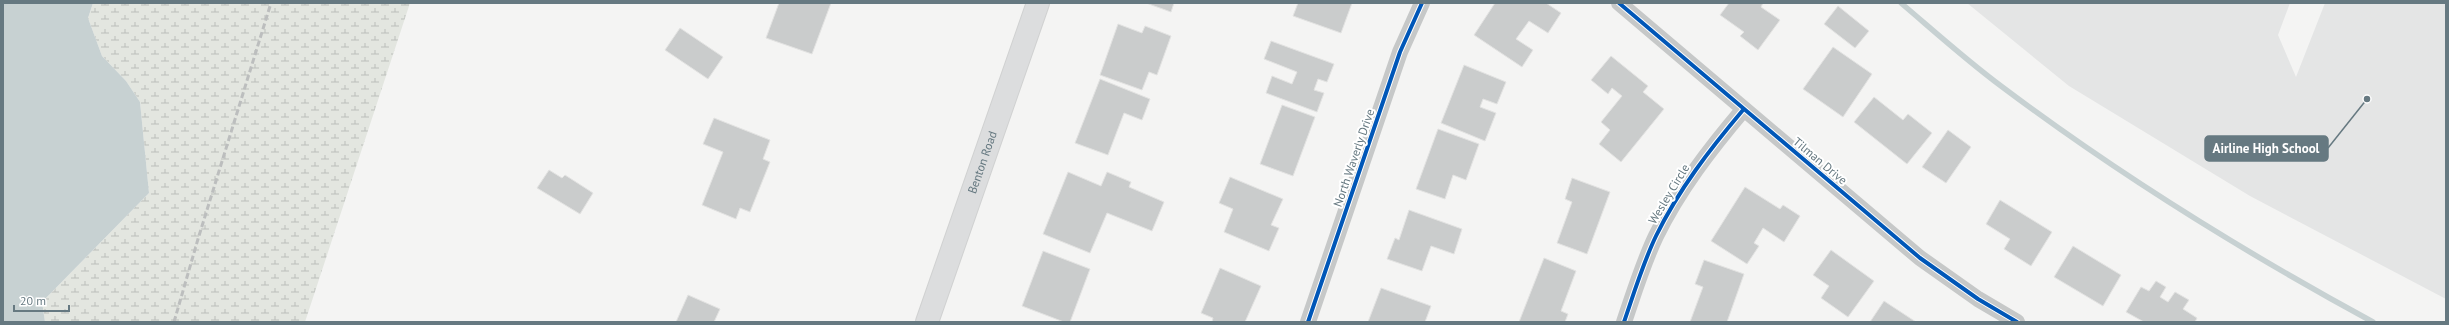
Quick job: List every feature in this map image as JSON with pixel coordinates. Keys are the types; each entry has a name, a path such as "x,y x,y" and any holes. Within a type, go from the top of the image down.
{"main road":[{"name":"Benton Road","path":"927,322 1038,3"}],"street":[{"name":"North Waverly Drive","path":"1308,322 1403,46 1422,3"},
{"name":"Tilman Drive","path":"1619,3 1743,110 1920,258 1978,299 2017,322"},
{"name":"Wesley Circle","path":"1624,322 1649,253 1667,215 1697,167 1743,110"}],"shaded area":[{"path":"3,3 93,3 88,18 102,56 126,81 140,102 149,193 42,302 45,322 3,322"},
{"path":"1967,3 2290,3 2278,35 2296,77 2325,3 2446,3 2446,299 2250,196 2069,86"}],"green space":[{"path":"93,3 410,3 305,322 45,322 42,302 149,193 140,102 126,81 102,56 88,18"}],"building":[{"path":"779,3 831,3 812,54 766,38"},
{"path":"1146,3 1174,3 1171,12"},
{"path":"1298,3 1352,3 1341,33 1293,16"},
{"path":"1495,3 1546,3 1561,13 1548,33 1529,21 1516,39 1533,50 1522,67 1474,35"},
{"path":"1729,3 1763,3 1761,7 1780,20 1758,50 1740,36 1744,32 1720,15"},
{"path":"1838,6 1869,31 1855,48 1824,24"},
{"path":"1118,24 1142,33 1145,26 1171,36 1157,75 1149,72 1142,90 1100,75"},
{"path":"680,28 723,57 708,79 665,50"},
{"path":"1271,41 1334,64 1327,82 1318,79 1314,90 1324,93 1317,112 1266,93 1272,76 1292,84 1297,72 1264,59"},
{"path":"1833,47 1872,74 1843,117 1803,89"},
{"path":"1611,56 1648,86 1643,92 1664,109 1621,162 1599,144 1610,130 1601,122 1622,96 1612,88 1608,94 1591,80"},
{"path":"1464,65 1506,82 1497,104 1483,99 1480,107 1496,113 1485,141 1441,123"},
{"path":"1100,79 1150,99 1142,120 1124,113 1108,155 1075,143"},
{"path":"1874,97 1903,120 1908,114 1932,133 1907,164 1854,122"},
{"path":"1282,105 1315,117 1293,176 1260,164"},
{"path":"714,118 770,140 763,159 770,162 750,212 740,208 736,219 702,205 723,152 703,144"},
{"path":"1438,129 1479,144 1466,180 1453,175 1445,199 1416,189"},
{"path":"1948,130 1971,147 1946,183 1922,167"},
{"path":"549,170 562,178 565,175 593,193 580,214 537,188"},
{"path":"1068,172 1101,186 1107,172 1131,182 1129,187 1164,202 1152,231 1107,213 1090,253 1043,234"},
{"path":"1230,177 1283,199 1271,225 1279,228 1269,251 1224,232 1233,209 1219,203"},
{"path":"1572,178 1610,192 1587,254 1557,243 1572,202 1565,199"},
{"path":"1745,187 1780,209 1783,205 1800,216 1784,242 1763,228 1754,243 1759,246 1747,264 1711,241"},
{"path":"2000,200 2052,232 2031,266 2004,249 2010,239 1986,224"},
{"path":"1409,210 1462,229 1454,254 1431,246 1422,271 1387,259 1395,238 1399,240"},
{"path":"2073,246 2121,275 2103,306 2054,277"},
{"path":"1831,250 1874,281 1848,317 1821,298 1829,286 1813,275"},
{"path":"1043,251 1090,269 1070,322 1064,322 1022,306"},
{"path":"1544,258 1576,271 1561,311 1568,314 1565,322 1519,322"},
{"path":"1704,260 1744,274 1727,322 1690,322 1703,287 1695,284"},
{"path":"1220,268 1261,286 1245,322 1212,322 1213,318 1201,313"},
{"path":"2156,281 2166,287 2160,297 2168,302 2175,292 2189,300 2183,309 2197,318 2195,322 2144,322 2126,312 2141,287 2149,291"},
{"path":"1381,288 1431,306 1425,322 1368,322"},
{"path":"688,295 720,309 714,322 676,322"},
{"path":"1884,301 1916,322 1870,322"}],"waterway":[{"path":"1901,3 1988,76 2045,119 2090,150 2182,211 2229,240 2373,322"}],"railway":[{"path":"174,322 271,3"}],"cycle path":[{"path":"1308,322 1400,52 1422,3"},
{"path":"1619,3 1920,258 1978,299 2017,322"},
{"path":"1624,322 1647,257 1665,219 1696,170 1743,110"}],"place":[{"name":"Airline High School","path":"2367,99"}]}
